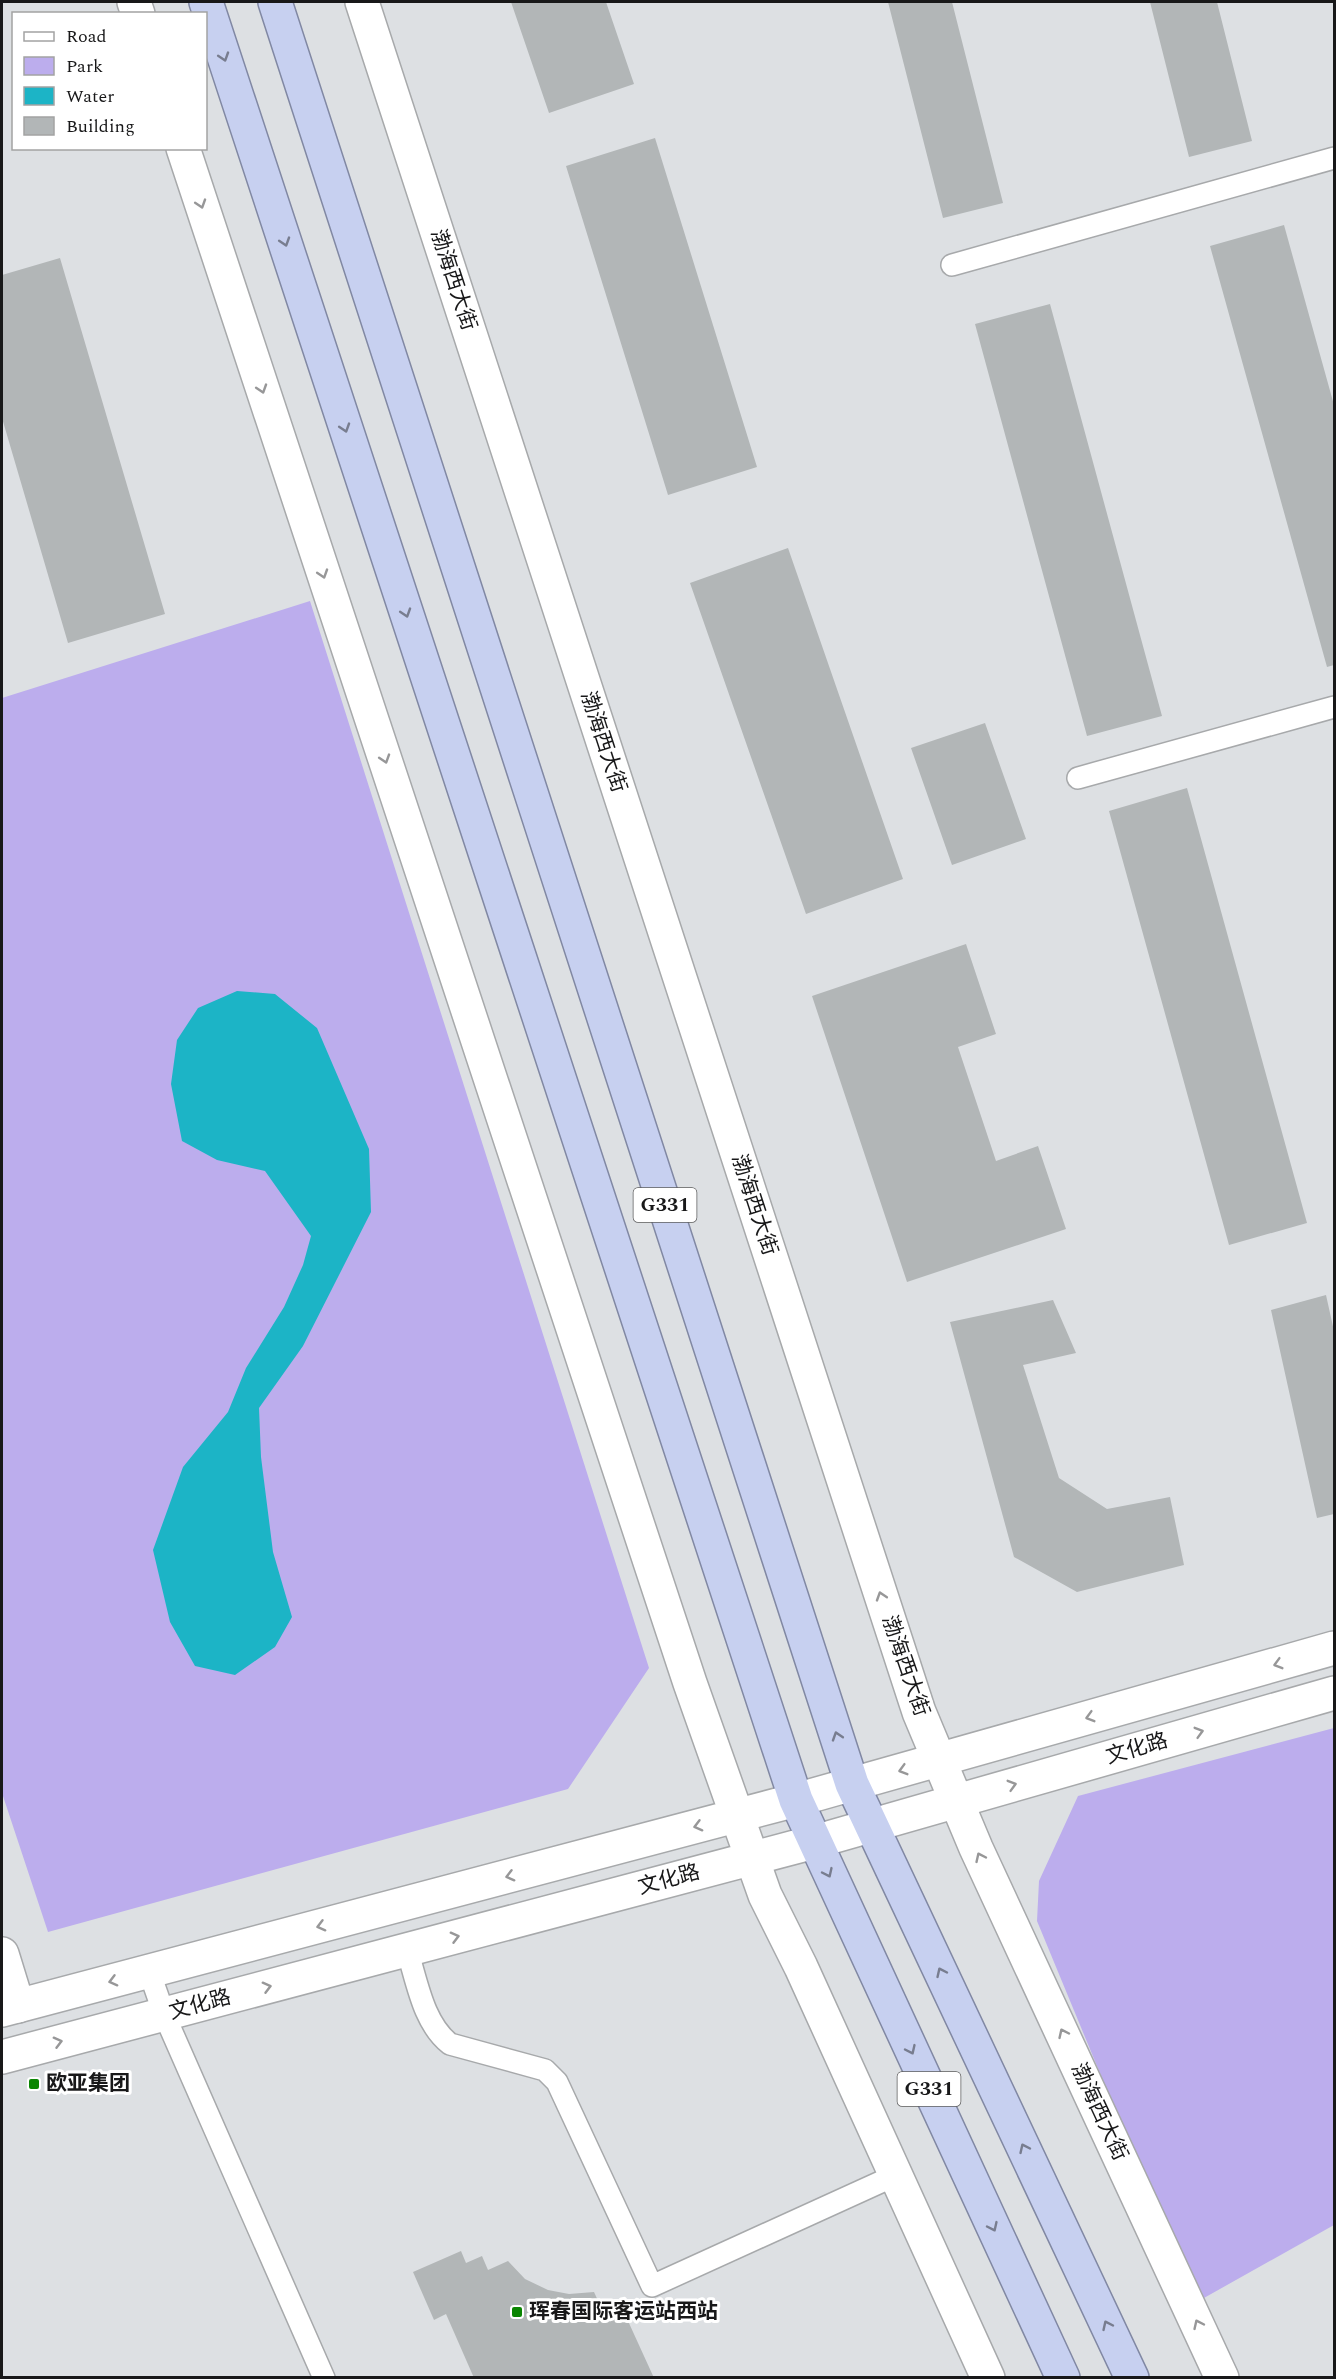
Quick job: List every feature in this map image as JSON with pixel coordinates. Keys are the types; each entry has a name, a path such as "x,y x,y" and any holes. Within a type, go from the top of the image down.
{"highway":[{"name":"G331","path":"206,2 796,1800 1063,2378"},
{"name":"G331","path":"275,2 852,1784 1132,2378"}],"street":[{"name":"渤海西大街","path":"362,2 919,1712 956,1801 1222,2378"},
{"path":"184,150 690,1683 765,1895 801,1968 988,2378"},
{"name":"文化路","path":"10,2008 796,1800 1335,1648"},
{"name":"文化路","path":"2,2057 814,1842 1335,1693"},
{"path":"2,1954 10,2008"}],"lane":[{"path":"952,265 1335,158"},
{"path":"1078,778 1335,706"},
{"path":"407,1950 431,2023 437,2034 450,2044 545,2070 556,2082 652,2286 896,2175"},
{"path":"148,1971 164,2014 324,2378"}],"green space":[{"path":"310,601 649,1668 568,1789 48,1932 2,1793 2,698"},
{"path":"1334,1728 1334,2225 1195,2303 1037,1921 1039,1881 1078,1796"}],"water":[{"path":"237,991 275,994 317,1028 369,1149 371,1212 303,1346 259,1408 261,1457 273,1552 292,1617 275,1647 235,1675 195,1666 170,1622 153,1550 183,1467 228,1412 246,1368 284,1307 303,1265 311,1236 265,1171 217,1160 182,1141 171,1084 177,1040 198,1008"}],"building":[{"path":"511,2 606,2 634,84 549,113"},
{"path":"888,2 952,2 1003,203 943,218"},
{"path":"1150,2 1217,2 1252,141 1189,157"},
{"path":"655,138 757,467 668,495 566,166"},
{"path":"1284,225 1334,405 1334,665 1327,667 1210,246"},
{"path":"60,258 165,614 68,643 2,418 2,275"},
{"path":"1050,304 1162,716 1087,736 975,324"},
{"path":"788,548 903,879 806,914 690,583"},
{"path":"985,723 1026,839 952,865 911,748"},
{"path":"1187,788 1307,1223 1229,1245 1109,811"},
{"path":"966,944 996,1034 958,1047 996,1161 1038,1146 1066,1229 907,1282 812,996"},
{"path":"1326,1295 1334,1331 1334,1514 1317,1518 1271,1310"},
{"path":"1053,1300 1076,1353 1023,1365 1059,1478 1107,1509 1170,1497 1184,1565 1077,1592 1014,1557 950,1322"},
{"name":"珲春国际客运站西站","path":"461,2251 466,2263 482,2256 488,2270 508,2261 525,2279 548,2290 569,2294 594,2292 606,2318 623,2310 654,2378 474,2378 446,2314 434,2320 413,2272"}],"place":[{"name":"欧亚集团","path":"34,2084"},
{"name":"珲春国际客运站西站","path":"517,2312"}]}
